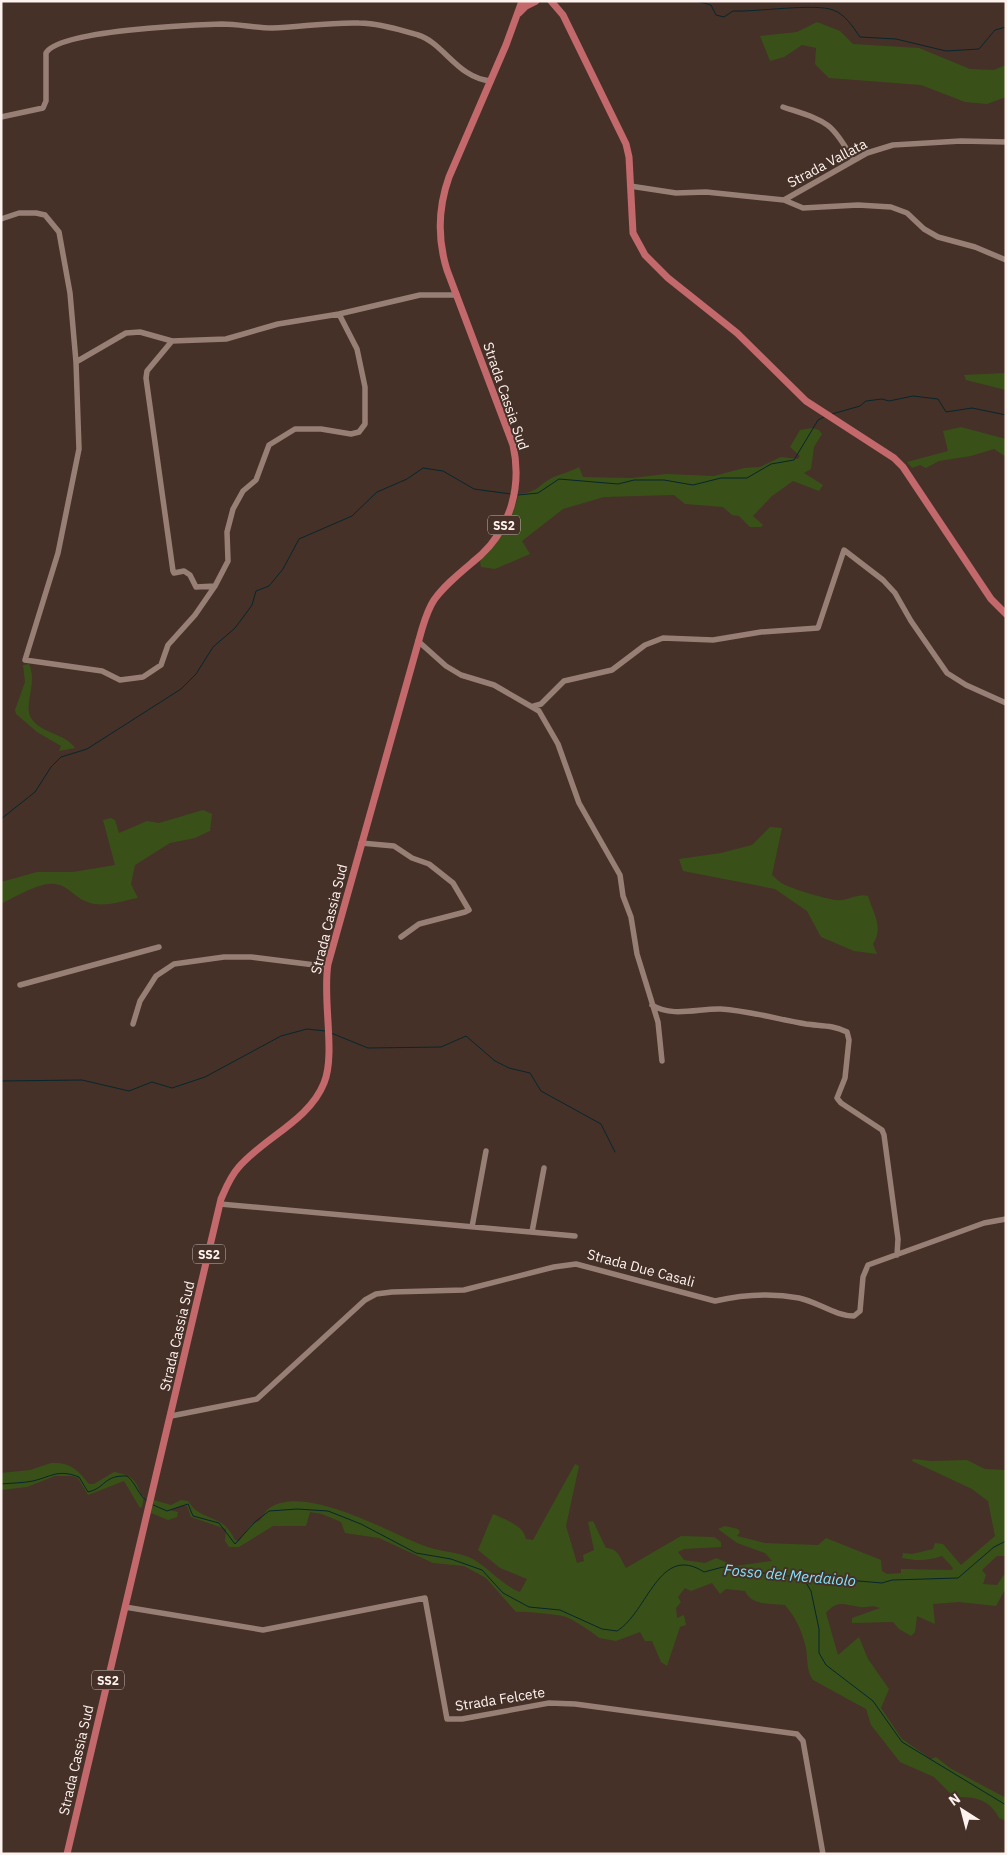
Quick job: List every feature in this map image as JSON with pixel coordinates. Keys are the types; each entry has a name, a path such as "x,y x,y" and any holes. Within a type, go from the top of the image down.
{"main road":[{"name":"Strada Cassia Sud","path":"67,1854 225,1188 238,1168 305,1110 321,1090 327,1072 328,1050 324,986 328,964 418,642 435,599 497,537 508,516 515,494 516,468 513,445 440,244 440,206 448,177 491,81 522,1"},
{"path":"517,15 526,6 536,1"},
{"path":"550,1 563,15 626,144 633,233 644,255 668,278 737,333 799,395 822,413 884,450 898,462 991,599 1006,614"}],"street":[{"path":"1,117 43,108 46,101 46,54 54,45 97,34 161,28 224,24 271,28 365,24 424,38 465,72 479,79 491,81"},
{"path":"783,107 819,119 833,127 854,160"},
{"name":"Strada Vallata","path":"630,186 676,193 706,192 784,200 867,153 900,144 961,141 1006,142"},
{"path":"784,200 803,208 858,205 891,207 907,213 938,237 975,247 1006,260"},
{"path":"1,219 19,213 45,215 59,232 70,293 76,362 79,450 58,553 25,660 102,671 120,680 143,677 161,665 168,645 195,615 215,586 228,561 227,532 233,509 243,490 256,480 269,446 295,430 321,429 351,434 359,432 365,424 366,387 356,349 339,314"},
{"path":"76,362 126,333 140,332 172,341 226,339 278,324 339,314 420,295 457,295"},
{"path":"172,341 147,371 146,378 173,571 184,571 190,575 196,586 215,586"},
{"path":"534,706 540,704 564,681 612,670 655,640 663,638 713,640 761,632 818,628 844,550 883,580 895,593 911,622 947,672 966,685 1006,703"},
{"path":"418,642 446,666 461,675 494,684 534,706 539,711 558,744 579,803 620,875 623,896 631,917 637,954 659,1028 662,1061"},
{"path":"361,843 394,846 412,858 429,864 453,883 469,910 419,924 401,937"},
{"path":"20,985 159,947"},
{"path":"133,1024 140,1001 156,976 164,968 174,964 218,958 251,957 315,965 328,964"},
{"path":"652,1005 669,1010 722,1009 759,1014 806,1024 826,1025 847,1032 849,1040 845,1078 837,1098 841,1103 882,1130 884,1135 898,1239 898,1255"},
{"path":"472,1227 486,1151"},
{"path":"532,1232 544,1168"},
{"path":"220,1204 575,1236"},
{"name":"Strada Due Casali","path":"171,1416 257,1399 365,1300 376,1294 408,1291 464,1290 554,1267 576,1264 715,1300 736,1296 799,1298 838,1313 854,1316 860,1311 864,1270 875,1262 984,1223 1006,1219"},
{"name":"Strada Felcete","path":"125,1607 263,1630 425,1598 447,1719 462,1719 549,1703 576,1704 797,1734 804,1741 823,1854"}],"green space":[{"path":"817,22 840,31 853,44 919,48 970,69 994,70 1006,65 1006,97 987,104 965,102 921,85 829,78 815,64 816,48 802,45 784,57 770,61 760,36 797,32"},
{"path":"1006,373 1006,390 966,380 964,375"},
{"path":"961,427 1006,439 1006,457 994,449 971,456 939,461 926,468 920,465 912,468 907,462 948,451 943,431"},
{"path":"812,428 819,430 822,434 814,447 811,469 804,473 823,485 819,491 793,481 772,496 753,516 763,525 761,527 750,527 739,516 732,515 723,507 685,504 674,495 604,497 563,509 522,541 530,554 495,569 481,567 480,561 495,545 505,530 519,494 535,490 554,477 579,467 583,477 632,478 666,474 714,476 744,468 760,467 781,457 798,459 800,456 790,447 800,430"},
{"path":"29,664 32,679 29,707 31,718 41,727 71,743 75,748 59,751 61,746 37,732 16,714 15,710 25,682 23,665"},
{"path":"203,810 212,814 210,831 195,838 170,843 135,865 131,884 138,898 111,904 91,903 81,899 60,885 49,884 42,885 1,904 1,882 37,872 73,872 115,865 103,820 111,818 115,820 119,833 147,821 159,823"},
{"path":"770,827 782,828 772,875 781,883 805,892 837,900 862,895 868,896 878,926 878,932 873,944 877,954 854,951 821,937 807,911 775,889 683,871 679,859 721,853 752,845"},
{"path":"913,1459 931,1461 967,1460 985,1469 1006,1470 1006,1556 997,1556 982,1570 986,1575 983,1584 997,1585 1006,1572 1006,1588 996,1606 959,1602 933,1604 935,1624 917,1616 915,1632 911,1636 899,1629 893,1622 852,1623 852,1618 880,1608 877,1607 838,1604 826,1613 838,1655 859,1637 868,1659 889,1689 881,1708 902,1739 931,1759 936,1757 950,1768 1006,1798 1006,1821 999,1818 991,1806 986,1803 974,1798 954,1797 934,1777 900,1762 871,1725 866,1709 813,1680 808,1669 806,1648 800,1630 785,1605 757,1601 748,1596 745,1591 726,1589 720,1594 712,1583 691,1591 685,1588 678,1597 681,1602 676,1608 677,1618 684,1615 686,1625 680,1627 667,1666 661,1662 652,1641 645,1641 640,1632 616,1641 599,1638 566,1617 542,1613 516,1612 486,1578 464,1566 433,1563 379,1538 345,1533 341,1522 322,1514 310,1512 306,1526 273,1526 239,1547 229,1547 225,1541 226,1529 191,1517 187,1506 183,1505 170,1510 178,1512 177,1517 168,1520 151,1513 154,1500 171,1505 181,1500 188,1501 200,1513 224,1525 235,1540 239,1541 249,1527 260,1520 267,1510 282,1503 300,1501 322,1505 367,1521 428,1547 467,1556 507,1585 520,1592 527,1579 500,1568 478,1550 493,1514 518,1527 526,1539 533,1540 575,1464 579,1466 566,1526 577,1563 584,1561 583,1555 594,1550 588,1522 593,1521 606,1548 616,1552 626,1568 681,1536 714,1537 721,1542 721,1547 684,1549 678,1552 684,1560 705,1563 716,1558 735,1566 772,1561 765,1553 737,1543 718,1529 725,1526 738,1529 740,1532 737,1536 765,1543 818,1545 826,1538 881,1560 882,1571 887,1574 901,1573 901,1569 952,1570 953,1568 942,1556 927,1560 913,1560 902,1558 903,1553 912,1554 933,1549 935,1543 943,1544 961,1565 995,1536 988,1501 972,1489 912,1461"},
{"path":"51,1463 68,1465 81,1474 89,1484 94,1484 114,1472 129,1476 135,1481 141,1495 144,1496 142,1507 140,1508 124,1481 88,1495 78,1478 72,1476 55,1476 27,1487 1,1490 1,1473 30,1470"}],"waterway":[{"path":"696,1 711,5 716,15 724,17 733,11 825,8 841,14 860,37 896,39 946,51 979,49 995,30 1006,27"},
{"path":"832,414 860,406 866,401 882,399 889,401 913,396 938,399 946,412 972,408 1006,415"},
{"path":"518,495 538,493 559,479 618,484 634,480 664,480 693,485 721,478 747,478 771,464 794,460 818,420 824,417"},
{"path":"1,819 35,792 51,767 61,757 87,749 181,689 196,674 213,647 235,628 252,605 256,591 269,586 283,569 299,539 352,516 377,492 407,479 423,468 443,471 474,489 511,494"},
{"path":"1,1081 82,1080 129,1091 152,1082 172,1088 205,1077 281,1036 307,1029 325,1031"},
{"path":"331,1033 368,1048 441,1047 466,1036 495,1061 509,1068 530,1073 541,1091 601,1124 615,1152"},
{"name":"Fosso del Merdaiolo","path":"1,1484 29,1482 60,1473 79,1477 88,1492 113,1478 127,1476 141,1496 148,1502"},
{"name":"Fosso del Merdaiolo","path":"151,1504 167,1511 188,1504 193,1516 219,1523 235,1544 255,1522 269,1511 297,1509 328,1511 361,1524 416,1553 451,1559 482,1570 503,1593 529,1607 560,1610 602,1629 617,1631 628,1622 655,1584 665,1573 676,1566 689,1565 704,1572 723,1567 784,1576 802,1576 817,1580 835,1579 882,1583 892,1580 958,1578 994,1547 1006,1541"},
{"path":"802,1576 811,1591 819,1629 819,1653 826,1665 873,1701 902,1742 1006,1805"}]}
